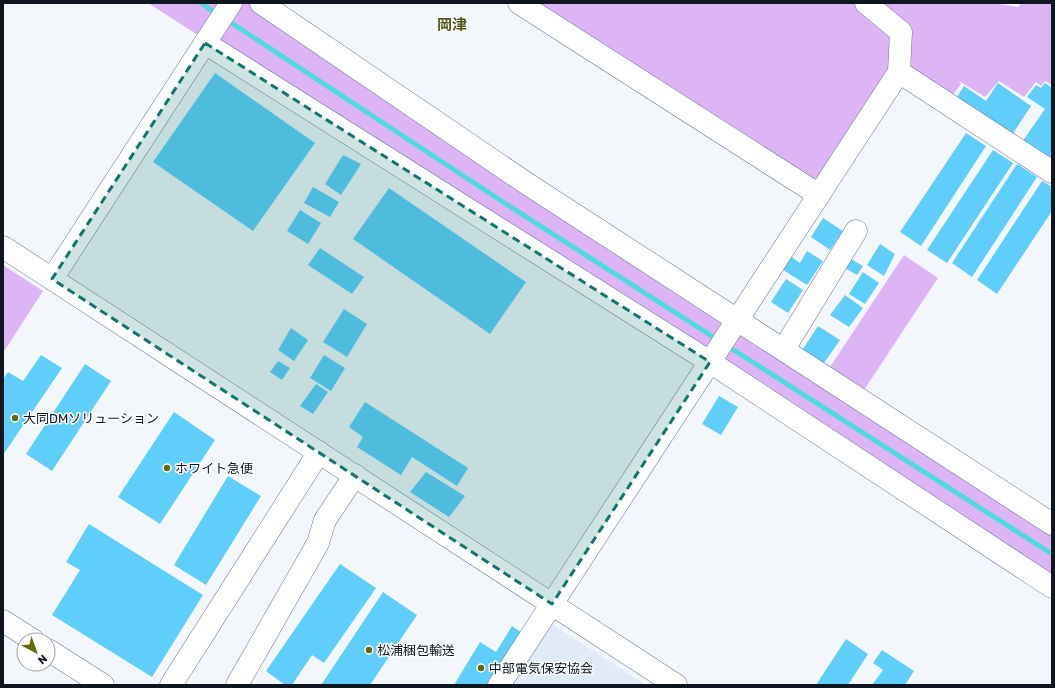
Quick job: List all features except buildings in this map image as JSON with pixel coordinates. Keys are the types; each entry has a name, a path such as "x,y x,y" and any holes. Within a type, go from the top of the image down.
{"street":[{"path":"52,278 231,3"},
{"path":"261,3 735,324 784,349 1052,524"},
{"path":"519,3 819,195"},
{"path":"499,685 899,72 900,32 866,3"},
{"path":"209,36 713,358 1052,587"},
{"path":"899,72 1052,172"},
{"path":"784,349 856,231"},
{"path":"3,247 552,604 662,681"},
{"path":"171,685 319,452"},
{"path":"241,683 318,543 325,520 355,476"},
{"path":"3,621 20,632"},
{"path":"56,655 103,685"}],"highlighted area":[{"path":"205,43 710,362 552,604 52,279"}],"shaded area":[{"path":"148,3 267,3 1052,527 1052,587 834,444"},
{"path":"521,3 862,3 894,38 896,71 817,189"},
{"path":"869,3 993,3 1018,7 1022,3 1052,3 1052,85 1045,81 1041,86 1036,82 1024,97 999,81 985,97 959,81 961,84 949,100 912,75 902,54"},
{"path":"904,255 938,278 862,393 828,370"},
{"path":"3,265 43,291 3,353"},
{"path":"544,619 646,685 502,685"}],"waterway":[{"path":"201,3 218,15"},
{"path":"227,20 503,202 718,340"},
{"path":"726,345 1052,554"}],"place":[{"name":"大同DMソリューション","path":"15,418"},
{"name":"ホワイト急便","path":"167,468"},
{"name":"松浦梱包輸送","path":"369,650"},
{"name":"中部電気保安協会","path":"481,668"}],"district":[{"name":"岡津","path":"452,25"}]}
